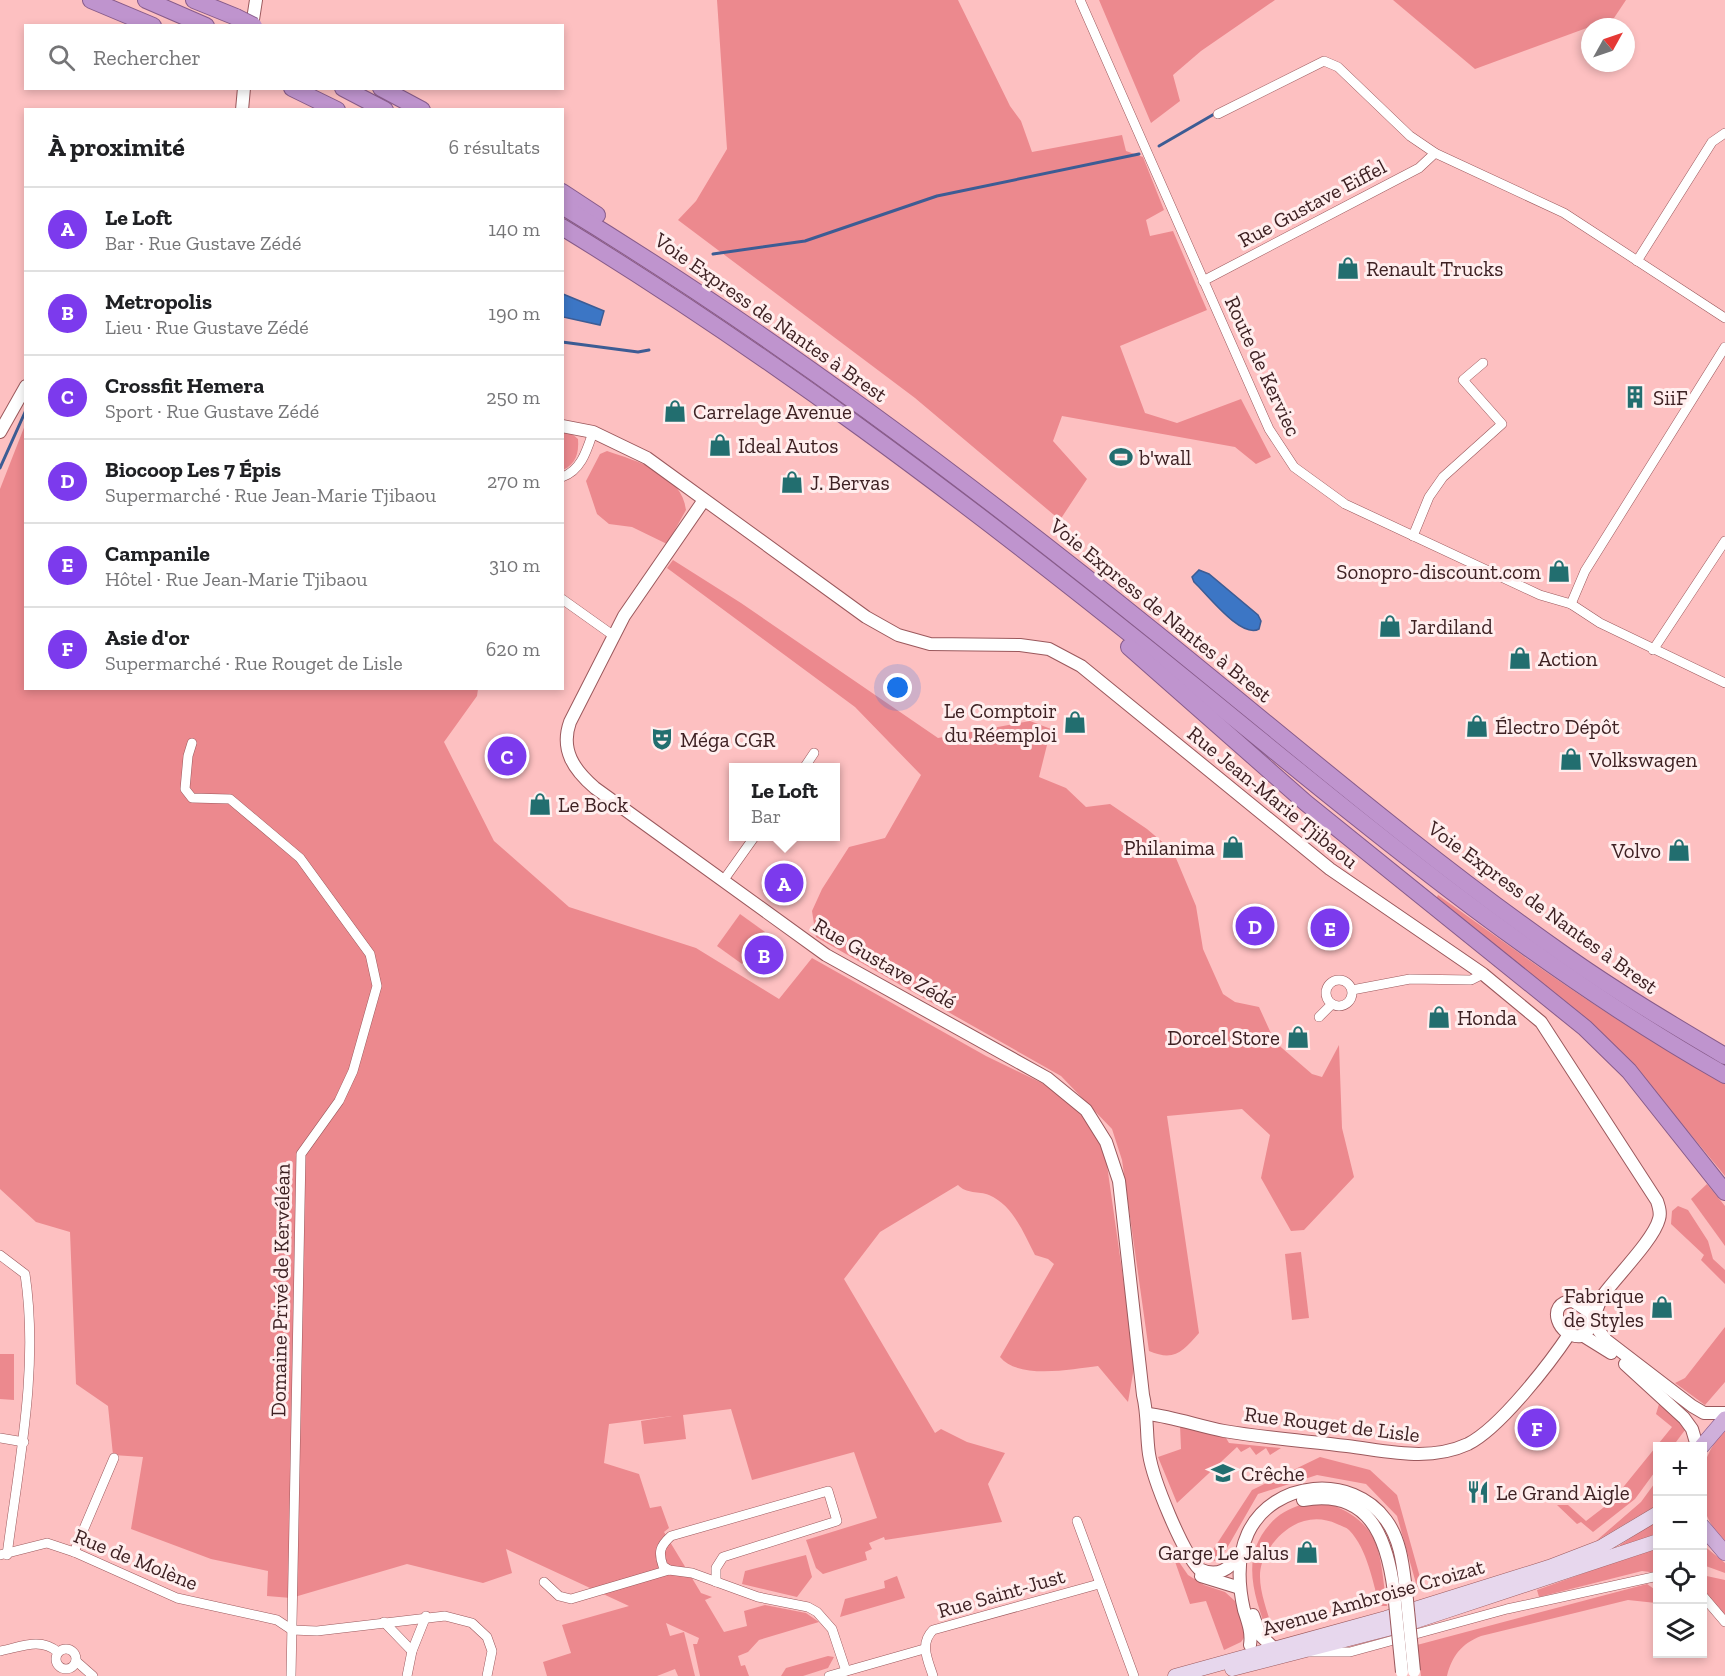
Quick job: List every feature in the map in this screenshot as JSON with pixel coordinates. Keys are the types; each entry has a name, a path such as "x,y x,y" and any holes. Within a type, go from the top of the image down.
{"highway":[{"path":"91,0 148,24"},
{"path":"146,0 201,24"},
{"path":"194,0 249,24"},
{"path":"296,90 333,108"},
{"path":"347,90 381,108"},
{"path":"385,90 418,108"},
{"path":"564,193 615,226 634,250"},
{"name":"Voie Express de Nantes à Brest","path":"564,207 634,250 835,386 987,500 1432,857 1583,967 1725,1056"},
{"name":"Voie Express de Nantes à Brest","path":"564,228 691,308 866,432 1043,567 1495,924 1605,1001 1725,1075"},
{"path":"1043,567 1061,589 1306,803 1585,1028 1629,1071 1725,1192"},
{"path":"1432,857 1457,866 1601,966 1725,1044"},
{"path":"1682,1136 1725,1182"}],"main road":[{"path":"1705,1442 1715,1427 1725,1419"},
{"name":"Avenue Ambroise Croizat","path":"1210,1676 1261,1654 1583,1555 1653,1517"},
{"path":"1707,1535 1725,1553"},
{"name":"Avenue Ambroise Croizat","path":"1261,1654 1286,1656 1407,1624 1653,1543"},
{"name":"Avenue Ambroise Croizat","path":"1180,1675 1239,1663"}],"street":[{"path":"253,24 256,0"},
{"name":"Route de Kerviec","path":"1080,0 1269,429 1294,467 1345,504 1540,595 1571,604 1600,623 1725,683"},
{"path":"1218,114 1324,61 1338,67 1410,136 1435,153 1564,213 1725,318"},
{"path":"242,108 244,90"},
{"path":"1637,261 1712,142 1725,133"},
{"name":"Rue Gustave Eiffel","path":"1203,281 1419,168 1435,153"},
{"path":"1571,604 1585,571 1725,347"},
{"path":"1413,536 1429,497 1443,477 1502,424 1463,380 1483,363"},
{"path":"0,432 24,390"},
{"name":"Rue Jean-Marie Tjibaou","path":"564,426 593,432 647,458 866,617 898,635 930,644 1020,645 1039,648 1049,650 1081,666 1329,869 1483,974 1541,1022 1657,1201 1660,1212 1654,1231 1596,1306 1593,1321"},
{"path":"564,476 572,474 578,468 593,432"},
{"name":"Rue Gustave Zédé","path":"704,500 624,616 566,733 568,753 574,769 595,788 826,955 1047,1078 1086,1110 1106,1142 1119,1181 1143,1395 1148,1414 1146,1427 1150,1460 1174,1524"},
{"path":"1653,650 1725,541"},
{"path":"564,600 614,636"},
{"name":"Domaine Privé de Kervéléan","path":"192,743 188,756 185,789 192,798 230,799 300,858 370,954 377,986 353,1071 339,1101 301,1154 292,1630"},
{"path":"807,763 814,753"},
{"path":"723,881 752,841"},
{"path":"1352,990 1410,979 1471,980 1483,974"},
{"path":"1344,980 1352,990 1349,1002 1341,1006 1332,1004 1326,993 1332,982 1344,980"},
{"path":"1319,1017 1332,1004"},
{"path":"0,1255 25,1274 28,1290 29,1378 24,1442 4,1555"},
{"name":"Rue Jean-Marie Tjibaou","path":"1579,1304 1590,1301 1615,1279"},
{"path":"1696,1442 1692,1429 1675,1408 1604,1347 1576,1334 1557,1321 1558,1307 1569,1301 1579,1304 1606,1340 1692,1406 1704,1413 1725,1413"},
{"path":"1576,1334 1591,1328 1593,1321"},
{"name":"Rue Rouget de Lisle","path":"1148,1414 1173,1417 1223,1431 1281,1439 1414,1455 1447,1452 1470,1443 1493,1425 1576,1334"},
{"path":"0,1438 24,1442"},
{"path":"74,1552 114,1458"},
{"path":"1261,1654 1250,1628 1239,1576 1241,1553 1254,1523 1277,1502 1299,1492 1333,1488 1367,1502 1387,1521 1399,1550 1400,1591 1408,1674"},
{"path":"669,1570 663,1566 659,1552 671,1536 828,1491 837,1521 723,1557 716,1569 716,1582"},
{"path":"1261,1654 1260,1635 1239,1576 1260,1527 1272,1514 1291,1503 1317,1497 1331,1497 1360,1511 1377,1528 1400,1591"},
{"path":"1077,1521 1134,1676"},
{"path":"1174,1524 1183,1556 1193,1571 1210,1580 1239,1576"},
{"path":"1174,1524 1199,1569 1239,1576"},
{"name":"Rue de Molène","path":"4,1555 25,1547 47,1543 74,1552 177,1598 277,1620 292,1630"},
{"path":"544,1582 559,1596 571,1599 669,1570 692,1573 758,1597 808,1607 817,1612 832,1629 846,1671"},
{"path":"1302,1651 1350,1652 1507,1609 1653,1576"},
{"name":"Rue Saint-Just","path":"924,1649 928,1635 933,1630 1099,1584"},
{"path":"1707,1601 1725,1622"},
{"path":"291,1676 292,1630 317,1631 426,1616 444,1616 472,1623 487,1636 492,1651 488,1676"},
{"path":"407,1676 412,1651 426,1616"},
{"path":"384,1622 412,1651"},
{"path":"0,1651 39,1643 50,1646 58,1652 70,1650 75,1654 76,1661 73,1667 64,1673 55,1659 58,1652"},
{"path":"829,1676 924,1649 933,1676"},
{"path":"1239,1663 1261,1654"},
{"path":"76,1661 93,1676"}],"shaded area":[{"path":"717,0 958,0 1010,106 1021,121 1032,152 1122,135 1126,151 1143,157 1164,210 1146,220 1150,236 1173,231 1207,310 1120,346 1145,413 1177,423 1241,399 1271,457 1256,464 1235,447 1062,416 1053,441 1087,479 1060,520 915,398 678,220 696,201 727,149"},
{"path":"1099,0 1275,0 1201,51 1173,75 1180,101 1151,123"},
{"path":"1393,0 1626,0 1614,18 1581,18 1581,30 1475,69"},
{"path":"24,428 24,690 478,690 477,696 444,742 494,841 569,907 696,948 779,999 812,958 986,1056 1042,1083 1081,1112 1105,1151 1135,1362 1128,1402 1098,1366 1061,1371 1033,1371 1020,1369 1000,1357 1054,1264 1048,1259 1035,1255 1022,1229 1005,1206 989,1195 965,1190 958,1185 880,1232 844,1279 935,1433 941,1429 967,1442 1005,1453 988,1484 1002,1522 885,1540 884,1537 869,1543 872,1549 865,1552 867,1560 823,1574 816,1568 806,1540 877,1518 854,1452 752,1480 731,1409 683,1415 686,1439 644,1444 641,1421 672,1416 609,1424 604,1463 639,1474 650,1508 661,1506 669,1528 664,1532 701,1593 712,1597 705,1600 724,1632 747,1626 744,1611 765,1605 806,1613 819,1622 759,1640 748,1652 738,1656 741,1666 745,1665 749,1676 700,1676 693,1644 697,1644 699,1638 666,1623 670,1636 684,1632 695,1676 678,1676 675,1669 657,1676 547,1676 543,1662 571,1653 562,1625 629,1606 506,1549 512,1573 483,1583 407,1564 291,1598 267,1596 268,1571 211,1559 131,1529 143,1457 113,1455 108,1406 76,1384 70,1232 36,1222 0,1189 0,489"},
{"path":"564,433 572,434 578,439 574,461 564,470"},
{"path":"607,451 656,471 676,487 683,498 686,510 667,544 632,527 609,524 597,514 586,481 600,454"},
{"path":"673,560 741,603 938,738 1030,721 1051,729 1039,777 1066,788 1086,807 1110,804 1147,829 1173,851 1196,906 1203,949 1223,994 1235,1002 1259,1007 1275,1042 1312,1074 1322,1077 1339,1045 1342,1128 1354,1177 1304,1230 1291,1231 1261,1178 1270,1135 1242,1109 1167,1116 1199,1333 1183,1350 1172,1355 1149,1351 1122,1160 1112,1129 1061,1076 816,937 812,911 822,889 849,847 885,838 921,775 855,707 667,568"},
{"path":"1438,895 1543,970 1614,1017 1725,1083 1725,1176 1625,1055 1538,981 1435,901"},
{"path":"740,914 765,932 742,964 717,946"},
{"path":"1707,1184 1725,1206 1725,1246 1691,1199"},
{"path":"1678,1206 1688,1210 1708,1241 1713,1259 1725,1270 1725,1284 1701,1260 1704,1255 1671,1224 1672,1211"},
{"path":"1301,1252 1309,1318 1292,1320 1285,1254"},
{"path":"1725,1327 1725,1382 1705,1405 1675,1383 1685,1378"},
{"path":"0,1354 14,1354 14,1400 0,1399"},
{"path":"1659,1404 1672,1413 1685,1430 1676,1442 1660,1442 1672,1427 1656,1414"},
{"path":"1180,1425 1226,1438 1229,1443 1281,1448 1270,1455 1266,1448 1256,1455 1250,1447 1241,1452 1237,1447 1177,1503 1158,1457 1181,1449"},
{"path":"1725,1429 1725,1543 1707,1515 1707,1457"},
{"path":"1653,1450 1653,1474 1635,1499 1593,1532 1581,1522 1577,1524 1557,1505 1568,1505 1586,1521 1612,1501"},
{"path":"1320,1457 1370,1470 1397,1495 1423,1588 1417,1587 1397,1516 1366,1484 1317,1475 1258,1494 1219,1562 1207,1559 1252,1490"},
{"path":"1653,1486 1653,1507 1596,1541 1641,1502"},
{"path":"1304,1504 1330,1504 1348,1512 1370,1532 1380,1557 1387,1606 1380,1606 1365,1556 1349,1530 1325,1520 1313,1519 1292,1526 1283,1533 1267,1552 1262,1563 1261,1588 1273,1631 1268,1634 1258,1605 1253,1577 1252,1563 1261,1537 1273,1521 1288,1510"},
{"path":"1653,1524 1653,1537 1620,1547"},
{"path":"1653,1548 1653,1572 1642,1571 1539,1597 1537,1590"},
{"path":"1707,1548 1725,1563 1725,1573 1707,1566"},
{"path":"1178,1551 1177,1559 1188,1575 1204,1585 1225,1592 1235,1601 1246,1635 1241,1642 1224,1650 1206,1601 1190,1604 1172,1553"},
{"path":"806,1555 812,1577 797,1597 742,1584 745,1571"},
{"path":"897,1576 905,1598 840,1617 845,1599 885,1588 884,1581"},
{"path":"1707,1576 1725,1580 1725,1616 1707,1595"},
{"path":"1647,1584 1653,1588 1653,1603 1628,1600 1481,1636 1458,1652 1447,1676 1421,1676 1417,1645"},
{"path":"828,1656 834,1657 828,1668 803,1676 781,1676 786,1668"}],"water":[{"path":"564,294 604,311 600,325 564,317"},
{"path":"1199,570 1209,574 1258,615 1261,621 1259,629 1243,628 1225,614 1194,582 1192,577"}],"waterway":[{"path":"1159,146 1216,113"},
{"path":"713,254 805,241 937,196 1139,154"},
{"path":"564,342 638,352 649,350"},
{"path":"0,468 24,414"}],"place":[{"name":"Renault Trucks","path":"1348,268"},
{"name":"SiiF","path":"1635,397"},
{"name":"Carrelage Avenue","path":"675,411"},
{"name":"Ideal Autos","path":"720,445"},
{"name":"b'wall","path":"1121,457"},
{"name":"J. Bervas","path":"792,482"},
{"name":"Sonopro-discount.com","path":"1559,571"},
{"name":"Jardiland","path":"1390,626"},
{"name":"Action","path":"1520,658"},
{"name":"Le Comptoir du Réemploi","path":"1075,722"},
{"name":"Électro Dépôt","path":"1477,726"},
{"name":"Méga CGR","path":"662,739"},
{"name":"Crossfit Hemera","path":"507,756"},
{"name":"Volkswagen","path":"1571,759"},
{"name":"Le Bock","path":"540,804"},
{"name":"Philanima","path":"1233,847"},
{"name":"Volvo","path":"1679,850"},
{"name":"Le Loft","path":"784,883"},
{"name":"Biocoop Les 7 Épis","path":"1255,926"},
{"name":"Campanile","path":"1330,928"},
{"name":"Metropolis","path":"764,955"},
{"name":"Honda","path":"1439,1017"},
{"name":"Dorcel Store","path":"1298,1037"},
{"name":"Fabrique de Styles","path":"1662,1307"},
{"name":"Asie d'or","path":"1537,1428"},
{"name":"Crêche","path":"1223,1473"},
{"name":"Le Grand Aigle","path":"1478,1492"},
{"name":"Garge Le Jalus","path":"1307,1552"}]}
